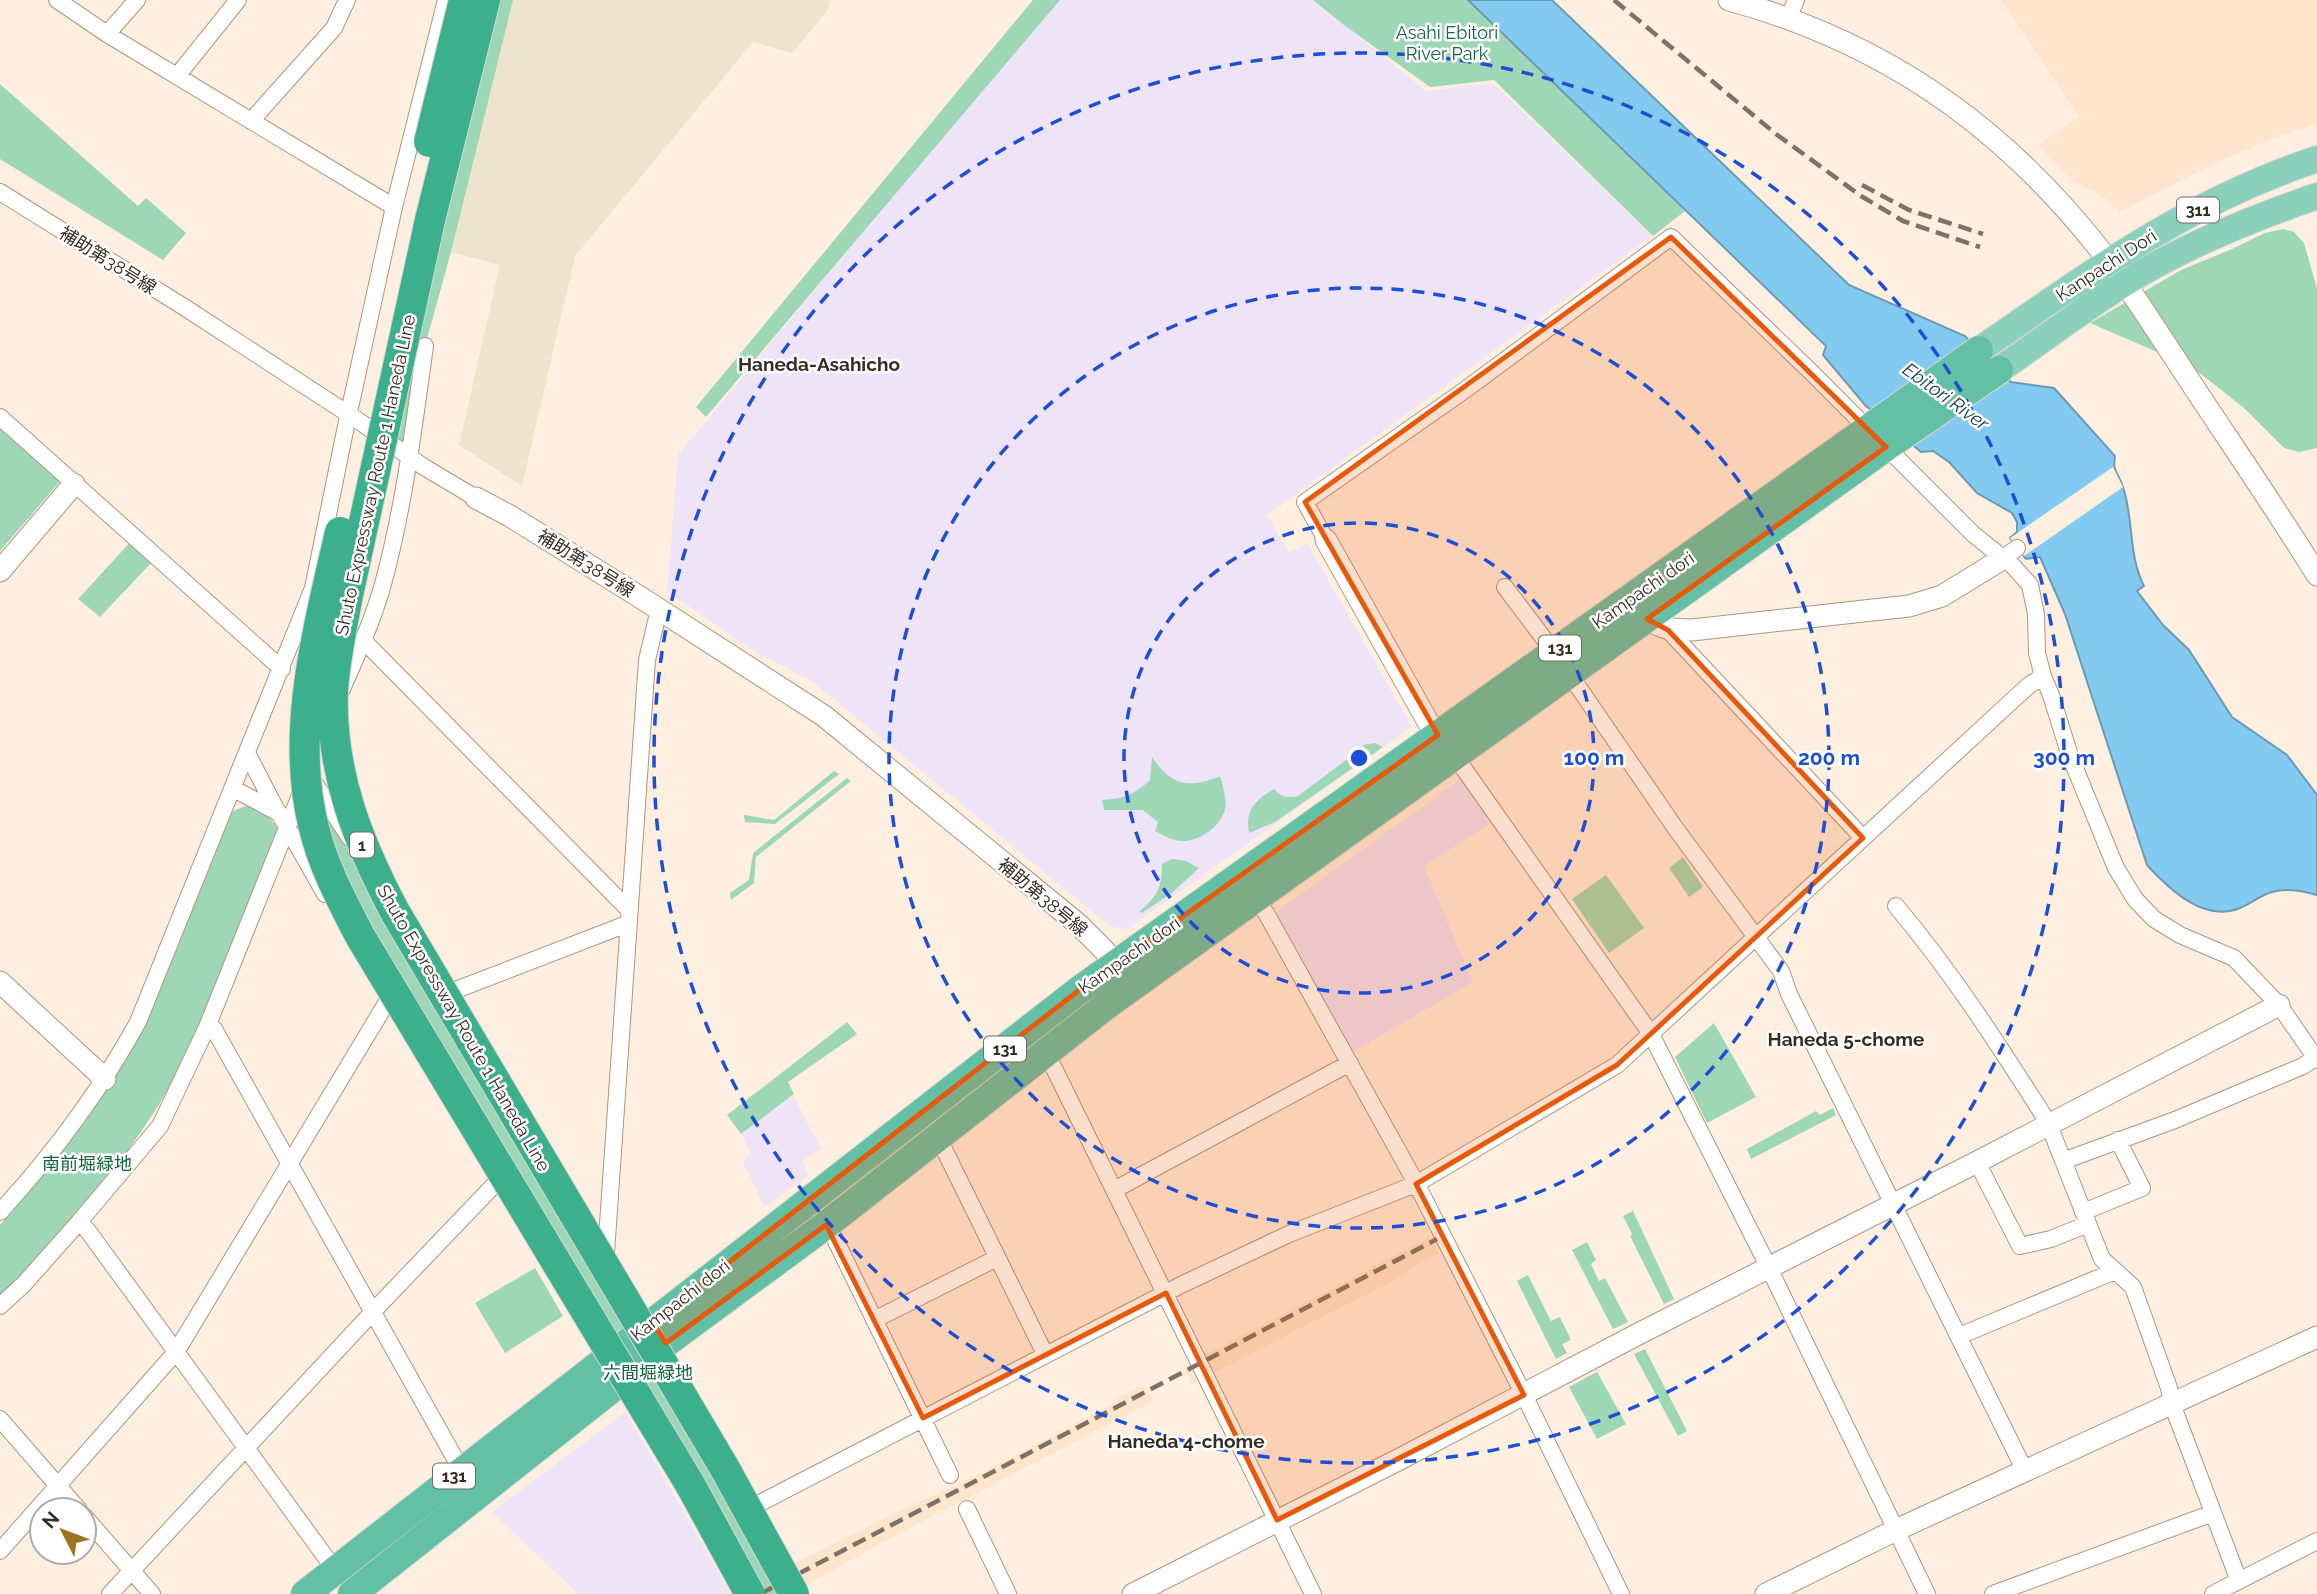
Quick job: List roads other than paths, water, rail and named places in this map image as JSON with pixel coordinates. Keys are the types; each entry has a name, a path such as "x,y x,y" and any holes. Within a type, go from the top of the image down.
{"highway":[{"name":"Shuto Expressway Route 1 Haneda Line","path":"464,0 393,293 326,595 309,691 320,725 337,758 350,812 361,842 385,893 453,1013 724,1467 794,1594"},
{"name":"Shuto Expressway Route 1 Haneda Line","path":"485,0 430,220 337,653 306,770 312,820 318,844 341,901 751,1591"},
{"name":"131","path":"1882,434 1989,360"},
{"name":"Kampachi dori","path":"352,1594 612,1371 932,1107 1078,991 1222,889 1446,747 1562,664 1649,615 1882,434"},
{"path":"320,725 332,759 336,787 354,854 416,992"},
{"name":"Kampachi dori","path":"659,1333 826,1225 1132,987 1256,900 1446,747"},
{"name":"Kampachi dori","path":"305,1594 462,1471 612,1371"},
{"path":"751,1591 708,1475 779,1594"}],"main road":[{"name":"Kanpachi Dori","path":"1989,360 2108,261 2172,222 2219,199 2255,182 2317,159"},
{"name":"Kanpachi Dori","path":"1989,360 2186,248 2255,218 2317,196"}],"street":[{"path":"57,0 107,34 394,207"},
{"path":"107,34 137,0"},
{"path":"177,76 239,0"},
{"path":"251,121 334,28 347,0"},
{"path":"0,1212 58,1145 105,1079 138,1022 313,588 352,416 394,207 446,0"},
{"path":"1729,0 1792,9 1907,73 1956,106 2033,173 2125,283 2317,575"},
{"name":"補助第38号線","path":"0,192 184,307 410,457 510,516 824,716 1078,924 1116,964 1132,987"},
{"path":"1927,1594 1769,1268 1651,1034 1446,747 1306,502 1465,390 1671,237 1882,434 1973,534 2010,553 2013,566 2030,585 2036,614 2037,653 2043,676 2070,755 2116,868 2135,899 2154,919 2180,935 2234,958 2278,1005 2316,1059 2217,1102 2063,1161"},
{"path":"0,1306 79,1222 160,1126 206,1027 383,585 410,457 425,346"},
{"path":"0,417 282,668"},
{"path":"0,571 74,484"},
{"path":"1649,615 1747,625 1909,607 1942,596 2010,553"},
{"path":"1505,587 1562,664 1676,829 1781,971 1789,994 2025,1471"},
{"path":"606,1253 647,660 659,610"},
{"path":"1649,615 1863,838"},
{"path":"363,640 628,917"},
{"path":"758,1504 1166,1293 1289,1234 1416,1184 1617,1065 2028,685 2043,676"},
{"path":"247,753 286,828 416,992 606,1253 659,1333 758,1504 806,1594"},
{"path":"309,774 416,992 495,1184 751,1591"},
{"path":"234,789 279,813"},
{"path":"1222,889 1239,887 1247,890 1266,913 1416,1184 1524,1395 1621,1594"},
{"path":"1896,906 1923,938 1989,1029 2049,1125 2102,1259 2133,1287 2238,1586"},
{"path":"0,1551 176,1352 289,1165 416,992 628,917"},
{"path":"0,982 105,1079"},
{"path":"1133,1594 1978,1162 2278,1005"},
{"path":"206,1027 214,1029 462,1471"},
{"path":"1046,1052 1313,1594"},
{"path":"1114,1189 1350,1063"},
{"path":"938,1137 1045,1354"},
{"path":"1978,1162 2020,1246 2051,1239 2142,1188 2118,1140"},
{"path":"110,1594 495,1184"},
{"path":"79,1222 335,1570"},
{"path":"826,1225 950,1475"},
{"path":"874,1320 997,1258"},
{"path":"1959,1336 2115,1271"},
{"path":"1771,1593 1896,1530 2317,1337"},
{"path":"0,1419 67,1496"},
{"path":"967,1509 1008,1594"},
{"path":"1993,1594 2213,1513"},
{"path":"98,1532 152,1594"},
{"path":"2213,1594 2238,1586 2317,1541"}],"water":[{"name":"Ebitori River","path":"1468,0 1552,0 1849,285 1965,336 2011,382 2054,388 2115,456 2115,470 2126,499 2136,562 2144,586 2137,591 2163,625 2189,650 2232,717 2287,755 2317,795 2317,895 2281,890 2240,908 2213,911 2188,901 2147,865 2065,614 2040,557 2026,559 2010,538 2017,532 2017,522 2012,513 1977,493 1949,462 1933,451 1921,452 1865,405 1823,355 1826,346"}],"railway":[{"path":"1614,0 1776,134 1861,196 1903,221 1980,247"},
{"path":"1862,185 1909,210 1983,234"},
{"path":"760,1594 1437,1239"}],"district":[{"name":"Haneda-Asahicho","path":"819,364"},
{"name":"Haneda 5-chome","path":"1846,1039"},
{"name":"Haneda 4-chome","path":"1186,1441"}],"park label":[{"name":"Asahi Ebitori River Park","path":"1447,42"},
{"name":"南前堀緑地","path":"87,1163"},
{"name":"六間堀緑地","path":"648,1372"}]}
